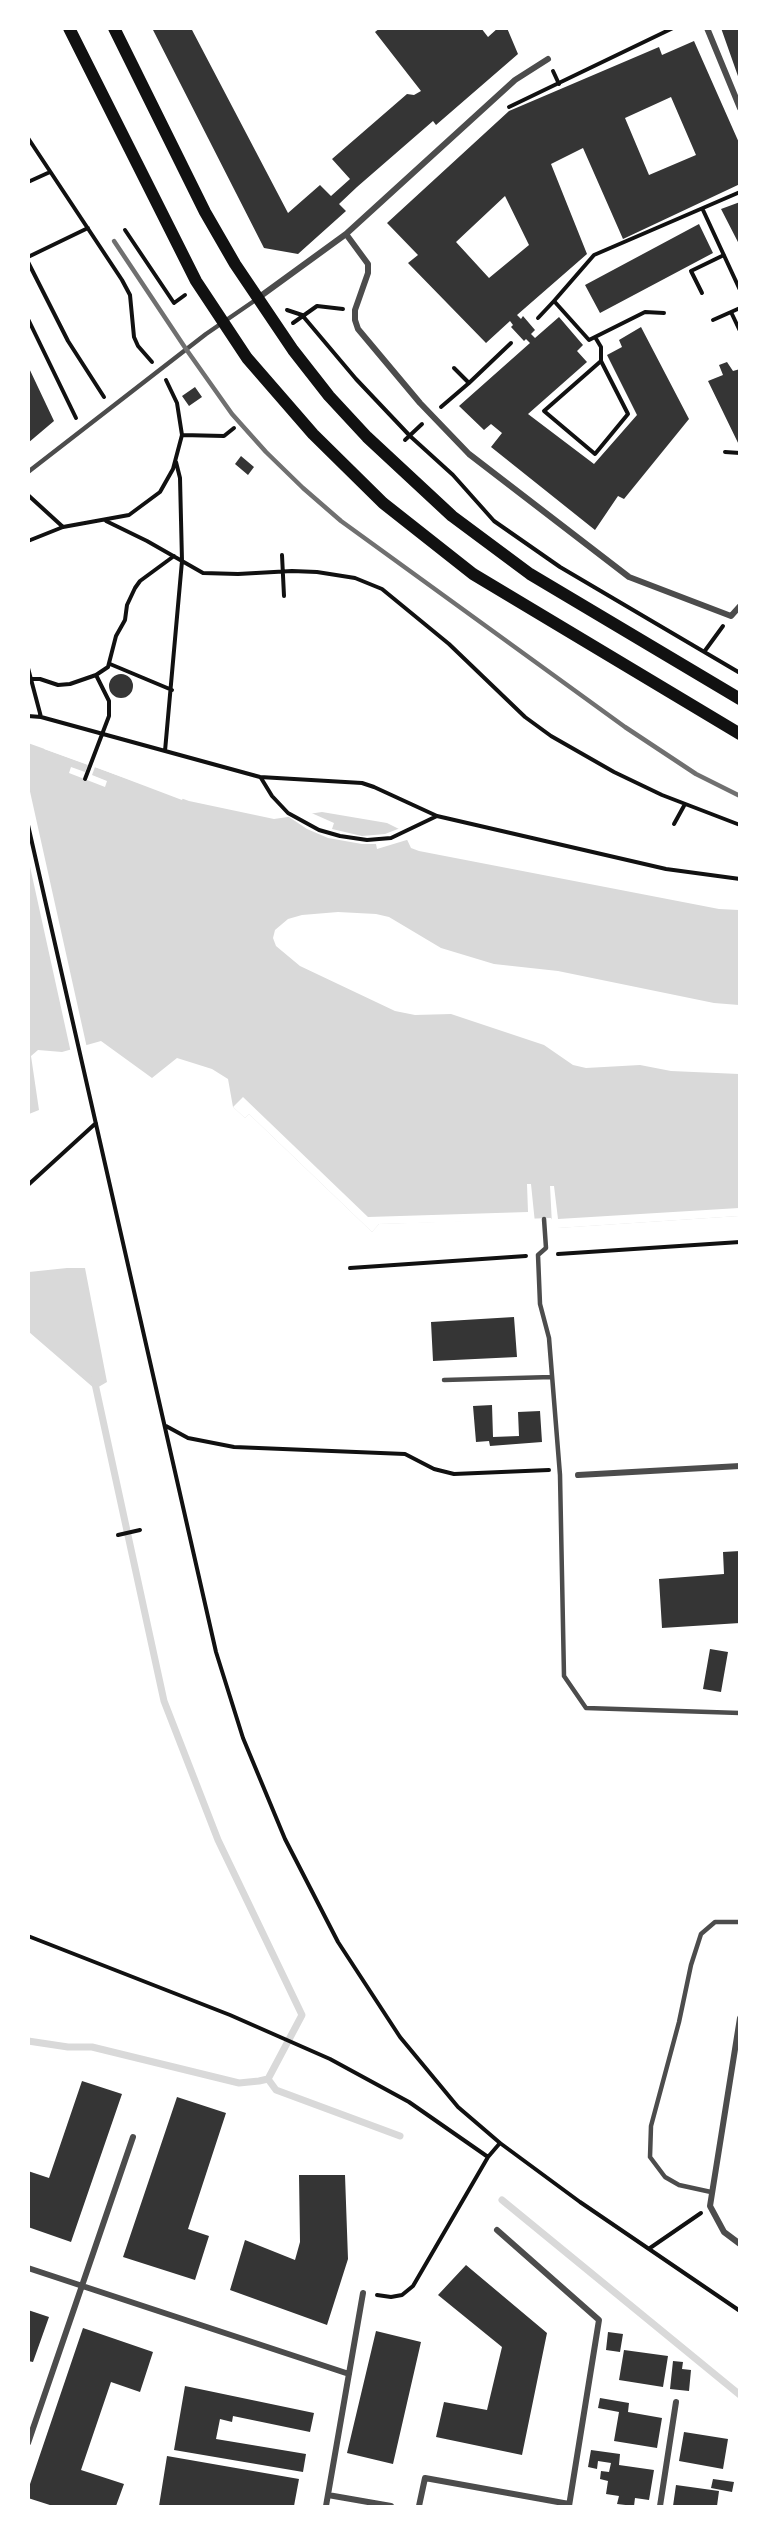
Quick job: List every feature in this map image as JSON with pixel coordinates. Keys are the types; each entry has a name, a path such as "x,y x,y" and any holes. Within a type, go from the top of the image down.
{"main road":[{"path":"69,28 169,230 222,323 247,358 313,435 383,503 431,543 512,599 740,734"},
{"path":"114,28 205,212 257,299 329,396 352,421 389,459 452,516 530,574 740,699"}],"street":[{"path":"707,28 740,108"},
{"path":"257,299 346,234 515,80 548,58"},
{"path":"346,234 368,264 368,273 355,310 358,329 431,415 469,454 629,577 732,616 740,606"},
{"path":"578,1474 740,1466"},
{"path":"740,2018 710,2206 724,2232 740,2244"},
{"path":"28,2443 133,2137"},
{"path":"419,2506 425,2478 569,2505 599,2320 497,2230"},
{"path":"28,2268 349,2374"},
{"path":"326,2506 363,2293"},
{"path":"660,2506 676,2402"},
{"path":"328,2495 391,2506"}],"lane":[{"path":"28,472 222,323 257,299"},
{"path":"544,1219 546,1248 537,1255 540,1304 549,1338 560,1475 564,1676 586,1708 740,1713"},
{"path":"444,1380 552,1377"},
{"path":"711,2192 679,2185 665,2177 650,2157 651,2126 679,2022 691,1965 701,1934 715,1922 740,1922"}],"path":[{"path":"507,107 673,28"},
{"path":"28,138 130,295 134,337 138,346 160,370 171,387 177,403 182,435 175,462 160,492 129,515 63,527 28,541"},
{"path":"28,182 50,172"},
{"path":"538,318 594,255 703,210 740,192"},
{"path":"703,210 740,290"},
{"path":"88,228 28,260 68,341 110,408"},
{"path":"125,230 174,303 200,286"},
{"path":"702,293 691,271 724,255"},
{"path":"554,301 590,340 645,312 664,312"},
{"path":"280,332 317,306 355,310"},
{"path":"713,320 740,308"},
{"path":"284,309 302,315 356,379 410,436 453,474 494,521 560,567 740,673"},
{"path":"730,312 740,331"},
{"path":"28,319 82,430"},
{"path":"595,337 601,347 601,361 628,414 595,454 544,411 601,361"},
{"path":"405,440 511,343"},
{"path":"454,368 469,383"},
{"path":"182,435 224,436 234,428"},
{"path":"725,452 739,452"},
{"path":"165,751 182,561 180,478 175,462"},
{"path":"28,495 63,527"},
{"path":"106,521 195,569 211,574 283,572 333,574 355,578 382,589 449,644 537,727 567,747 614,772 685,804 740,825"},
{"path":"282,555 284,596"},
{"path":"32,679 58,685 70,684 96,675 110,664 116,636 125,620 127,605 135,588 140,581 174,556"},
{"path":"704,652 732,616"},
{"path":"110,664 172,690"},
{"path":"28,668 41,717"},
{"path":"85,779 109,716 109,700 96,675"},
{"path":"28,716 41,717 260,777 362,783 437,816 666,870 740,879"},
{"path":"260,777 272,796 288,813 319,830 340,836 367,840 390,838 437,816"},
{"path":"674,824 685,804"},
{"path":"28,825 216,1653 243,1738 285,1839 338,1942 400,2037 458,2107 500,2143 580,2202 740,2311"},
{"path":"28,1185 96,1123"},
{"path":"165,1426 188,1437 234,1447 405,1454 434,1469 454,1474 550,1470 560,1475"},
{"path":"118,1535 140,1530"},
{"path":"28,1936 230,2016 330,2059 409,2102 488,2157"},
{"path":"363,2293 392,2297 402,2295 413,2286 488,2157 500,2143"},
{"path":"650,2248 710,2206"}],"shaded area":[{"path":"28,743 189,801 274,819 322,812 387,823 403,831 411,848 419,851 719,909 739,910 739,1005 714,1003 558,971 494,964 441,948 389,917 376,914 338,912 302,915 288,919 275,930 273,938 276,946 300,966 395,1011 415,1015 451,1014 544,1045 573,1065 586,1068 640,1065 671,1071 739,1074 739,1216 557,1228 551,1218 379,1224 372,1232 249,1114 245,1118 233,1107 228,1079 212,1069 177,1058 152,1078 101,1041 62,1052 38,1050 31,1056 39,1110 29,1114"},
{"path":"85,1268 107,1382 95,1389 29,1332 29,1272"}],"pier":[{"path":"45,746 184,796 182,800 95,767 92,775 107,781 105,787 69,773 71,767 85,772 88,765 44,749"},
{"path":"29,787 87,1048 71,1053 29,862"},
{"path":"307,811 334,823 332,829 362,836 385,834 403,827 410,839 377,849 376,844 328,838 307,829 286,815"},
{"path":"243,1097 368,1217 528,1212 527,1184 531,1184 535,1223 531,1223 530,1220 379,1224 372,1232 249,1114 245,1118 233,1107"},
{"path":"550,1186 554,1186 558,1219 739,1208 739,1216 558,1228 557,1231 552,1225"}],"building":[{"path":"152,28 191,28 288,213 320,185 331,196 350,179 332,159 407,94 414,95 421,91 375,32 380,28 481,28 488,37 498,28 507,28 518,54 436,125 433,121 357,187 339,204 346,211 298,254 264,248"},
{"path":"721,28 740,28 740,79 739,79"},
{"path":"694,41 740,145 740,184 623,239 583,148 551,164 587,254 517,315 521,319 523,316 535,330 531,334 535,338 559,317 583,345 577,351 587,362 528,414 594,464 637,415 607,355 622,347 619,340 641,327 689,419 624,499 618,496 595,530 491,447 502,433 491,424 484,430 459,406 530,343 526,339 524,341 511,327 513,325 510,321 486,343 408,263 418,255 387,223 509,111 659,47 662,55","holes":["671,97 696,155 649,175 625,118","505,196 529,245 489,278 456,242"]},
{"path":"740,202 740,246 721,209"},
{"path":"699,224 713,253 600,313 585,285"},
{"path":"727,362 733,371 740,369 740,447 708,381 723,375 719,365"},
{"path":"28,366 54,421 28,443"},
{"path":"195,387 202,397 189,406 182,396"},
{"path":"241,456 254,467 248,475 235,464"},
{"path":"121,674 130,677 133,686 130,695 121,698 112,695 109,686 112,677"},
{"path":"514,1317 517,1357 433,1361 431,1322"},
{"path":"492,1405 493,1437 519,1436 518,1412 540,1411 542,1442 490,1446 489,1441 476,1442 473,1406"},
{"path":"740,1551 740,1623 662,1628 659,1579 724,1574 723,1552"},
{"path":"710,1649 728,1652 721,1692 703,1689"},
{"path":"82,2081 122,2094 71,2242 28,2227 28,2171 49,2178"},
{"path":"177,2097 226,2113 188,2229 209,2236 195,2280 123,2257"},
{"path":"299,2175 345,2175 348,2259 327,2325 230,2290 245,2240 295,2260 300,2242"},
{"path":"466,2265 547,2333 522,2455 436,2437 444,2402 487,2410 502,2347 438,2295"},
{"path":"28,2310 49,2317 33,2362 28,2361"},
{"path":"83,2328 153,2352 140,2392 111,2382 81,2470 124,2484 116,2506 53,2506 28,2498 28,2490"},
{"path":"376,2331 421,2342 393,2464 347,2453"},
{"path":"608,2332 623,2334 620,2352 606,2350"},
{"path":"624,2350 668,2356 663,2387 619,2380"},
{"path":"673,2361 683,2362 682,2369 691,2370 689,2391 670,2389"},
{"path":"185,2386 314,2413 310,2432 233,2416 232,2422 220,2419 216,2439 306,2454 303,2472 174,2450"},
{"path":"600,2398 629,2403 628,2412 662,2418 657,2448 614,2441 619,2412 598,2408"},
{"path":"684,2432 728,2439 723,2469 679,2461"},
{"path":"591,2450 620,2454 619,2465 654,2470 649,2500 635,2498 634,2506 617,2504 619,2496 606,2494 608,2481 600,2479 601,2471 609,2472 611,2463 598,2461 597,2469 588,2467"},
{"path":"167,2456 299,2479 294,2506 159,2506"},
{"path":"713,2479 734,2482 732,2492 711,2488"},
{"path":"676,2485 719,2491 717,2506 673,2506"}],"waterway":[{"path":"28,2041 68,2047 92,2047 239,2083 268,2079 302,2015 218,1840 164,1701 94,1379"},
{"path":"268,2079 276,2090 400,2136"},
{"path":"502,2200 740,2395"}],"railway":[{"path":"114,241 232,414 303,488 341,521 625,727 696,774 740,796"}]}
